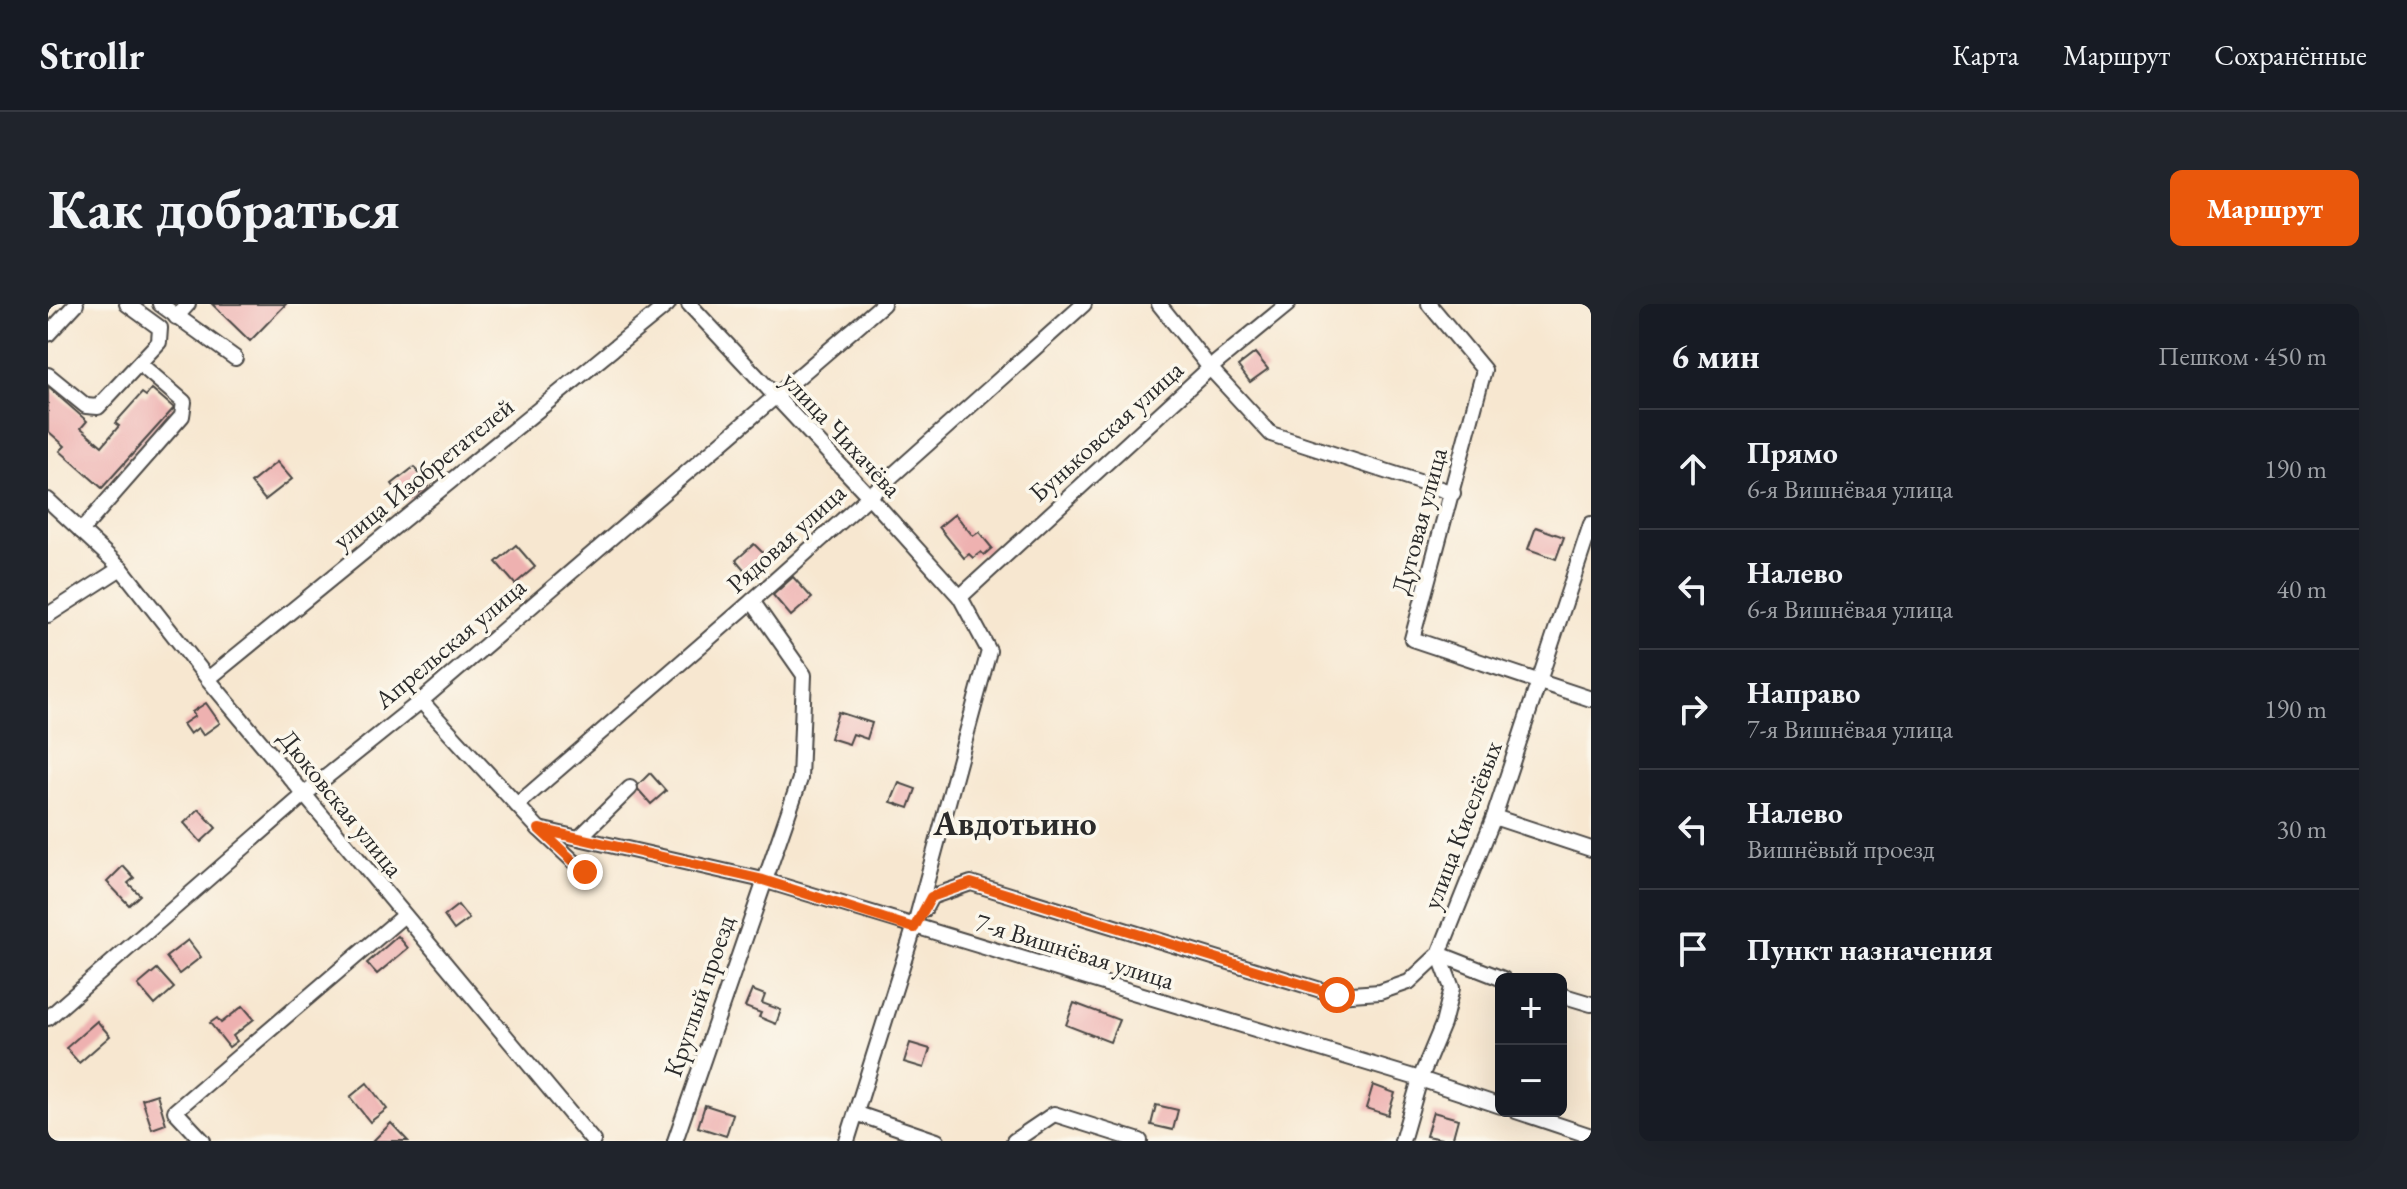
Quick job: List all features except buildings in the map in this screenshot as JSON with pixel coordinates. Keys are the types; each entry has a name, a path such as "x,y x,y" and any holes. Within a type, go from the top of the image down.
{"street":[{"path":"48,334 76,304"},
{"path":"48,375 86,406 98,407 159,342 160,328 127,304"},
{"path":"160,304 235,358"},
{"path":"176,317 188,304"},
{"name":"улица Изобретателей","path":"208,679 668,304"},
{"name":"улица Чихачёва","path":"689,304 960,597 989,651 914,928"},
{"name":"Апрельская улица","path":"48,1018 305,794 421,701 883,304"},
{"name":"Рядовая улица","path":"517,805 752,601 1084,304"},
{"path":"1159,304 1210,368 1271,434 1453,493"},
{"name":"Буньковская улица","path":"960,597 1210,368 1288,304"},
{"name":"Дуговая улица","path":"1429,304 1484,370 1412,639 1539,682"},
{"path":"81,531 182,416 184,402 140,364"},
{"name":"Дюковская улица","path":"48,500 121,568 403,916 593,1141"},
{"name":"улица Киселёвых","path":"1439,954 1494,817 1539,682 1584,572 1591,524"},
{"path":"48,615 121,568"},
{"name":"Круглый проезд","path":"675,1141 800,779 804,675 752,601"},
{"path":"1539,682 1591,699"},
{"path":"421,701 539,829 585,872"},
{"path":"579,838 630,788"},
{"path":"1494,817 1591,849"},
{"name":"7-я Вишнёвая улица","path":"539,829 763,880 1495,1104"},
{"path":"847,1141 914,928 931,897 971,883 1337,995 1380,992 1409,982 1439,954"},
{"path":"203,1141 175,1111 403,916"},
{"path":"1439,954 1495,976"},
{"path":"1402,1141 1420,1079 1443,1024 1452,988 1439,954"},
{"path":"1567,997 1591,1004"},
{"path":"858,1114 937,1141"},
{"path":"1014,1141 1054,1114 1140,1141"},
{"path":"1534,1117 1591,1136"}],"district":[{"name":"Авдотьино","path":"1015,823"}],"route":[{"path":"585,872 539,829 763,880 914,928 931,897 971,883 1337,995"}]}
